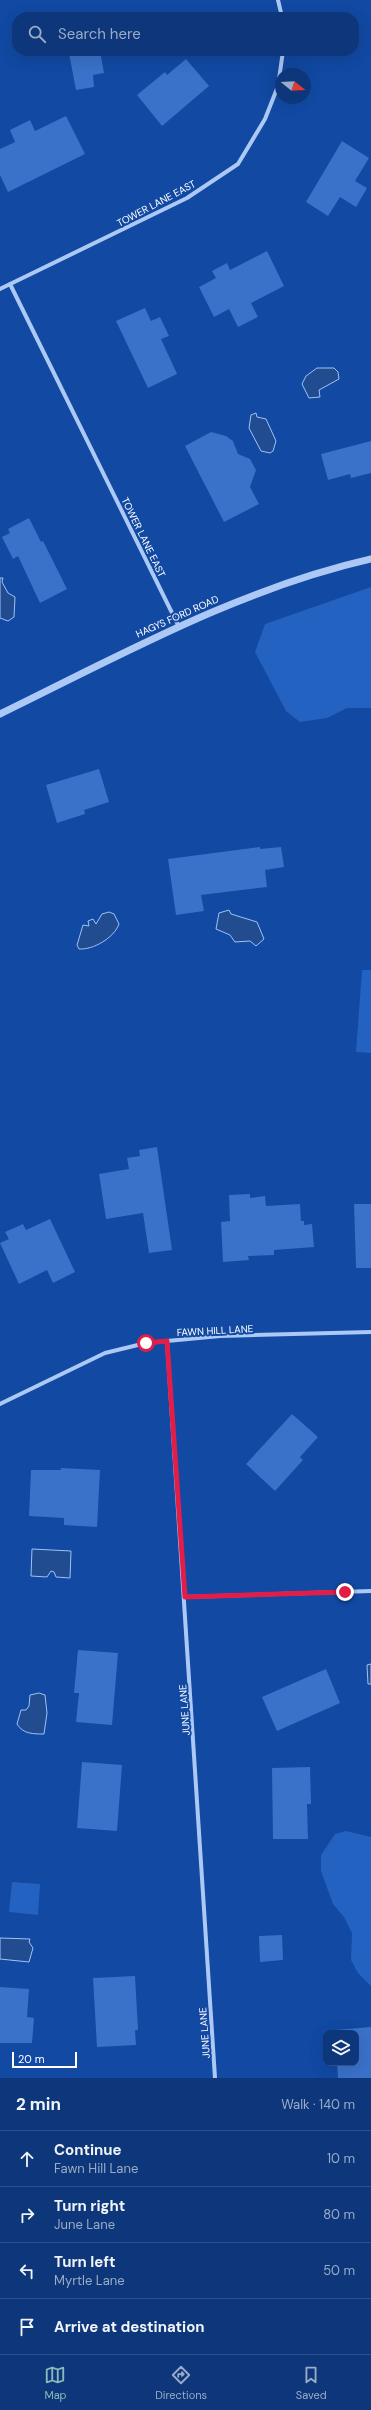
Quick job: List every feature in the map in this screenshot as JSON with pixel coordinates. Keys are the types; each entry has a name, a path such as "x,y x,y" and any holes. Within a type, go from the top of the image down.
{"street":[{"path":"278,0 281,12"},
{"name":"TOWER LANE EAST","path":"0,289 187,198 238,164 265,118 278,86 282,56"},
{"name":"TOWER LANE EAST","path":"10,284 178,625"},
{"name":"HAGYS FORD ROAD","path":"0,714 178,625 306,576 371,558"},
{"name":"FAWN HILL LANE","path":"0,1404 105,1353 126,1347 220,1336 371,1332"},
{"name":"JUNE LANE","path":"167,1341 185,1597 215,2078"},
{"path":"185,1597 371,1591"}],"shaded area":[{"path":"317,368 334,368 338,372 339,379 319,390 320,397 309,398 302,384 306,376"},
{"path":"256,413 257,417 266,419 276,441 273,451 270,453 261,451 249,428 251,415"},
{"path":"0,578 3,578 2,582 8,593 15,597 14,617 8,621 0,618"},
{"path":"371,587 371,708 347,708 327,718 300,722 286,711 255,652 265,624"},
{"path":"229,910 231,914 257,922 264,939 256,946 250,941 235,942 230,935 216,929 219,913"},
{"path":"109,912 114,914 119,924 113,934 96,945 85,949 79,949 77,945 83,925 89,926 88,921 93,919 96,924 102,914"},
{"path":"362,970 371,970 371,1053 356,1052"},
{"path":"32,1549 71,1551 70,1578 56,1577 54,1572 51,1571 47,1577 31,1576"},
{"path":"371,1664 371,1684 368,1684 367,1665"},
{"path":"39,1693 45,1695 47,1713 44,1734 25,1732 17,1724 21,1710 26,1710 29,1706 30,1695"},
{"path":"346,1831 371,1837 371,1986 358,1973 351,1960 352,1933 344,1917 333,1904 321,1871 321,1855 335,1834"},
{"path":"12,1882 40,1884 38,1915 9,1912"},
{"path":"0,1938 30,1939 29,1942 33,1948 29,1962 0,1959"}],"building":[{"path":"70,56 101,56 104,73 93,75 94,87 76,90"},
{"path":"186,59 209,86 162,126 137,95 165,72 167,75"},
{"path":"66,116 85,154 8,192 0,175 0,149 15,142 10,130 30,120 35,131"},
{"path":"342,141 369,158 355,181 367,188 356,207 340,197 328,216 306,202"},
{"path":"267,251 284,286 251,303 258,317 238,327 229,309 214,317 199,287 216,278 212,271 227,263 230,270"},
{"path":"145,308 151,321 160,317 169,336 161,339 177,374 148,388 116,321"},
{"path":"211,432 226,436 233,441 238,454 250,459 256,470 250,487 259,504 224,522 185,446"},
{"path":"371,441 371,473 351,478 350,474 328,480 321,454"},
{"path":"29,518 41,542 43,541 67,589 40,603 18,556 13,559 2,537 10,533 8,529"},
{"path":"99,769 109,802 84,810 85,814 57,823 46,785"},
{"path":"260,847 260,849 281,847 284,867 265,870 267,887 201,895 204,911 176,915 168,859"},
{"path":"157,1147 172,1250 149,1253 143,1213 106,1219 99,1174 129,1169 127,1158 140,1156 139,1150"},
{"path":"250,1194 250,1198 265,1196 266,1206 300,1204 301,1221 304,1221 304,1225 312,1224 314,1247 274,1250 274,1255 248,1256 249,1260 223,1262 221,1222 230,1221 229,1195"},
{"path":"354,1204 371,1204 371,1268 356,1268"},
{"path":"50,1219 75,1272 53,1283 47,1270 19,1284 0,1243 9,1239 5,1232 23,1224 26,1230"},
{"path":"292,1414 318,1437 300,1457 303,1460 275,1491 246,1464"},
{"path":"61,1468 100,1470 97,1527 64,1525 64,1518 29,1516 31,1470 61,1470"},
{"path":"78,1650 118,1653 112,1725 76,1722 79,1693 74,1693"},
{"path":"326,1669 340,1703 277,1731 262,1697"},
{"path":"82,1762 122,1765 117,1831 77,1828"},
{"path":"310,1767 311,1804 307,1804 308,1839 273,1839 272,1768"},
{"path":"282,1935 283,1960 260,1962 259,1936"},
{"path":"135,1976 138,2030 135,2030 136,2045 97,2047 93,1978"},
{"path":"0,1987 29,1989 27,2017 34,2018 32,2043 0,2043"},
{"path":"371,2027 371,2078 338,2078 337,2066 359,2066 359,2030 335,2030"}],"route":[{"path":"146,1343 167,1341 185,1597 345,1592"}]}
